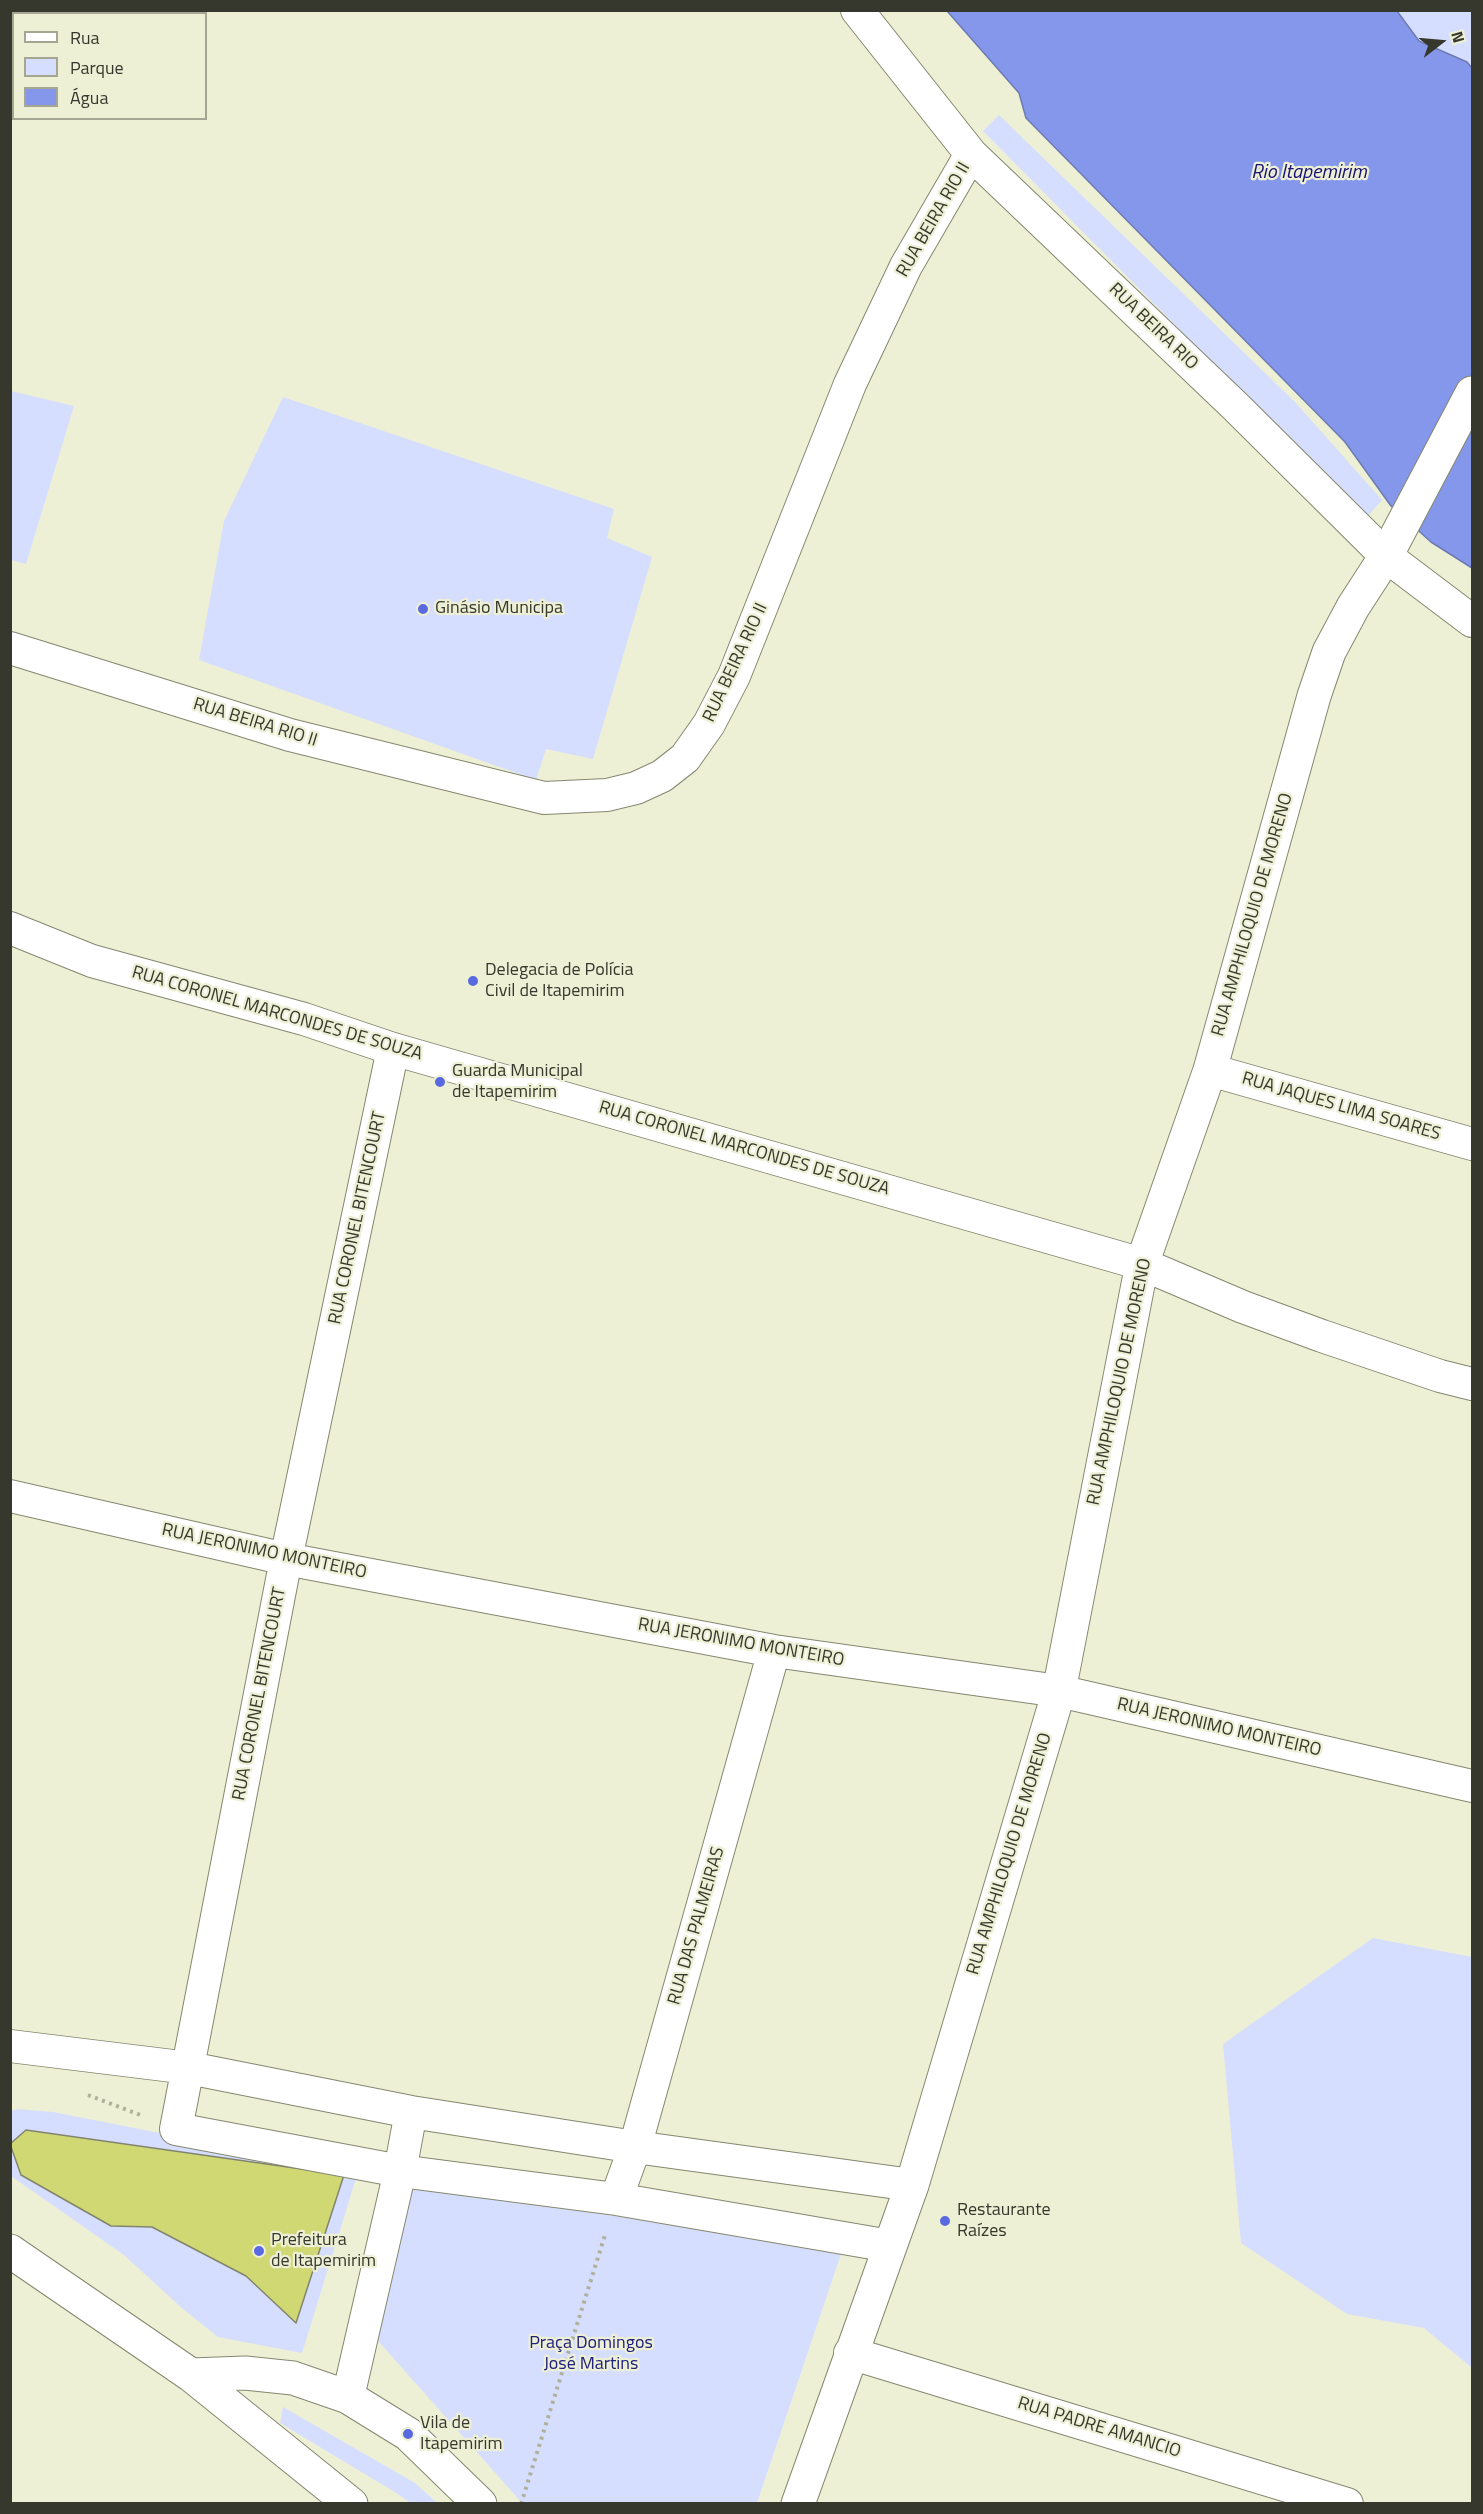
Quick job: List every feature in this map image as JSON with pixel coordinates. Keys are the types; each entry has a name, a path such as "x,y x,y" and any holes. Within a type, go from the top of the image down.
{"main road":[{"name":"RUA AMPHILOQUIO DE MORENO","path":"890,2246 912,2185 1059,1692 1142,1263 1210,1070 1314,696 1329,652 1353,607 1394,542 1473,393"},
{"path":"798,2504 890,2246"},
{"path":"10,2251 191,2375 351,2504"},
{"path":"191,2375 245,2373 293,2378 348,2397 408,2434 480,2504"}],"street":[{"name":"RUA BEIRA RIO","path":"857,10 971,154 1235,406 1394,542 1473,621"},
{"name":"RUA BEIRA RIO II","path":"10,648 290,735 544,798 607,795 636,788 662,776 685,758 703,733 734,676 850,384 906,266 971,154"},
{"name":"RUA CORONEL MARCONDES DE SOUZA","path":"10,928 92,961 304,1019 393,1049 1142,1263 1243,1307 1310,1332 1440,1376 1473,1384"},
{"name":"RUA CORONEL BITENCOURT","path":"176,2129 286,1559 393,1049"},
{"name":"RUA JAQUES LIMA SOARES","path":"1210,1070 1473,1144"},
{"name":"RUA JERONIMO MONTEIRO","path":"10,1496 286,1559 774,1651 1059,1692 1473,1785"},
{"name":"RUA DAS PALMEIRAS","path":"616,2199 635,2147 774,1651"},
{"path":"10,2046 189,2068 411,2112 635,2147 912,2185"},
{"path":"348,2397 400,2171 411,2112"},
{"path":"176,2129 400,2171 616,2199 890,2246"},
{"name":"RUA PADRE AMANCIO","path":"850,2353 1347,2504"}],"path":[{"path":"82,2092 176,2129"},
{"path":"521,2504 616,2199"}],"green space":[{"path":"1397,11 1472,11 1472,68 1467,62 1419,41"},
{"path":"999,115 1296,403 1382,500 1366,518 983,131"},
{"path":"11,391 74,406 26,564 11,560"},
{"name":"Ginásio Municipa","path":"283,397 614,509 607,538 652,557 593,759 546,749 536,780 199,660 224,521"},
{"path":"1373,1938 1472,1957 1472,2368 1424,2328 1347,2314 1241,2243 1223,2044"},
{"name":"Prefeitura de Itapemirim","path":"18,2109 53,2112 358,2172 302,2353 218,2337 183,2309 124,2255 11,2176 11,2111"},
{"name":"Praça Domingos José Martins","path":"410,2177 846,2239 757,2503 522,2503 371,2333"},
{"path":"283,2407 415,2483 437,2503 410,2503 280,2423"}],"water":[{"name":"Rio Itapemirim","path":"947,11 1397,11 1419,41 1467,62 1472,68 1472,568 1431,542 1391,506 1345,442 1026,118 1019,93"}],"building":[{"name":"Prefeitura de Itapemirim","path":"26,2130 344,2175 296,2323 246,2276 152,2227 111,2226 21,2175 10,2144"}],"place":[{"name":"Ginásio Municipa","path":"423,609"},
{"name":"Delegacia de Polícia Civil de Itapemirim","path":"473,981"},
{"name":"Guarda Municipal de Itapemirim","path":"440,1082"},
{"name":"Restaurante Raízes","path":"945,2221"},
{"name":"Prefeitura de Itapemirim","path":"259,2251"},
{"name":"Vila de Itapemirim","path":"408,2434"}]}
